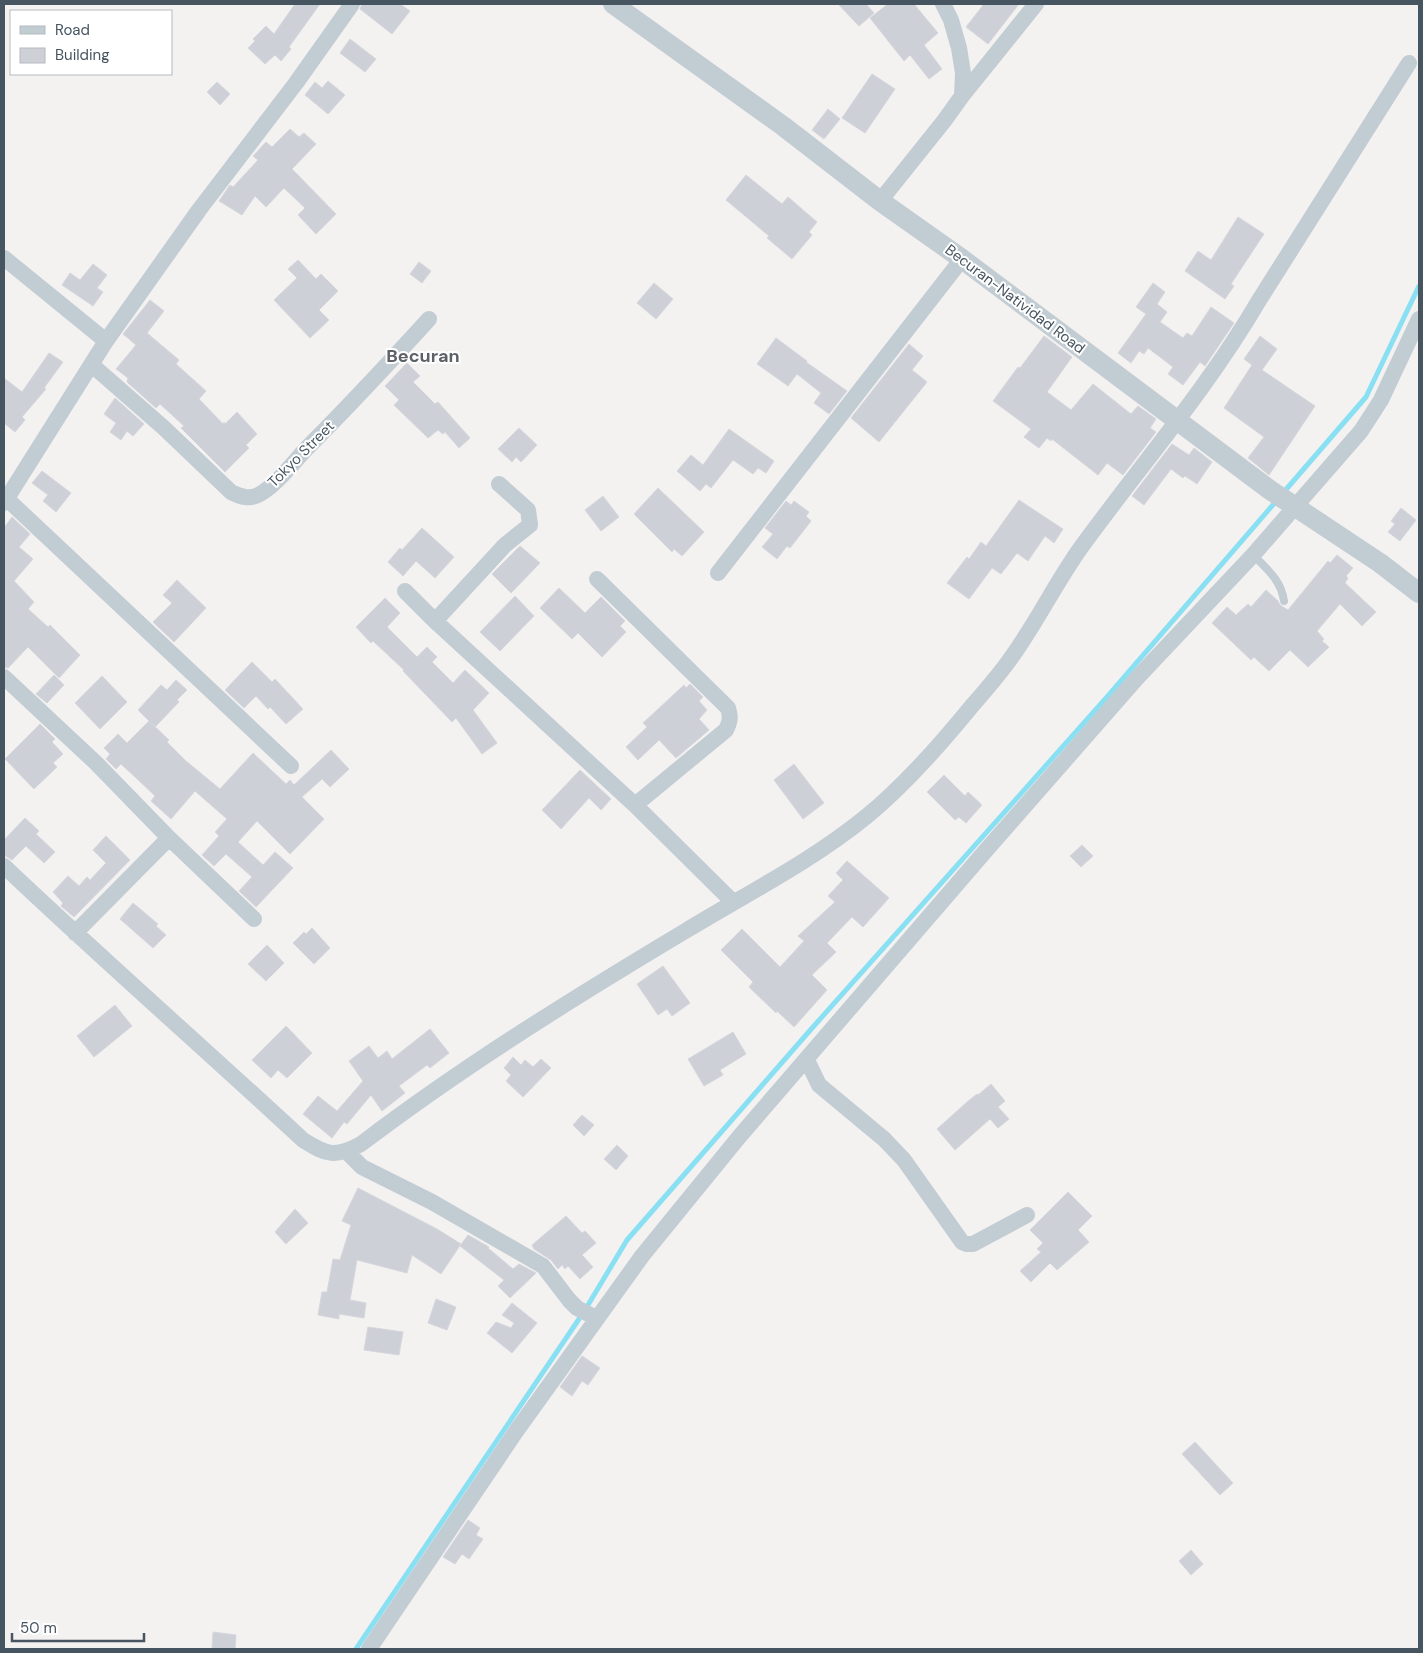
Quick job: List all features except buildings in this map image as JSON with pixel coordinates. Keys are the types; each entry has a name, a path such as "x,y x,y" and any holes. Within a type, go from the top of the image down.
{"street":[{"path":"291,766 5,501 106,340 199,210 296,83 352,4"},
{"name":"Becuran-Natividad Road","path":"612,4 783,126 880,201 962,259 1284,499 1380,564 1419,593"},
{"path":"943,4 951,20 959,48 963,72 962,96"},
{"path":"880,201 1036,4"},
{"path":"4,866 303,1140 321,1151 333,1153 347,1152 361,1144 446,1082 569,1001 826,847 869,814 901,786 944,740 1011,659 1080,549 1176,420 1203,388 1238,336 1409,63"},
{"path":"4,258 106,340"},
{"path":"718,573 962,259"},
{"name":"Tokyo Street","path":"92,365 164,428 231,492 241,497 251,497 260,494 281,474 429,319"},
{"path":"369,1649 596,1318 660,1234 739,1137 1137,678 1253,555 1284,499 1361,431 1381,400 1419,319"},
{"path":"435,621 505,545 530,525 528,510 499,484"},
{"path":"598,579 728,708 731,716 726,730 635,805"},
{"path":"405,591 435,621 635,805 733,902"},
{"path":"4,677 95,762 169,838 254,919"},
{"path":"75,933 169,838"},
{"path":"807,1060 819,1085 884,1139 904,1160 962,1242 973,1244 1027,1215"},
{"path":"347,1152 362,1167 432,1202 543,1266 568,1300 577,1308 596,1318"}],"lane":[{"path":"1253,555 1279,583 1284,601"}],"waterway":[{"path":"1283,493 1366,397 1419,286"},
{"path":"588,1305 627,1240 813,1027 1107,697 1278,499"},
{"path":"356,1649 579,1319"}],"district":[{"name":"Becuran","path":"423,356"}]}
